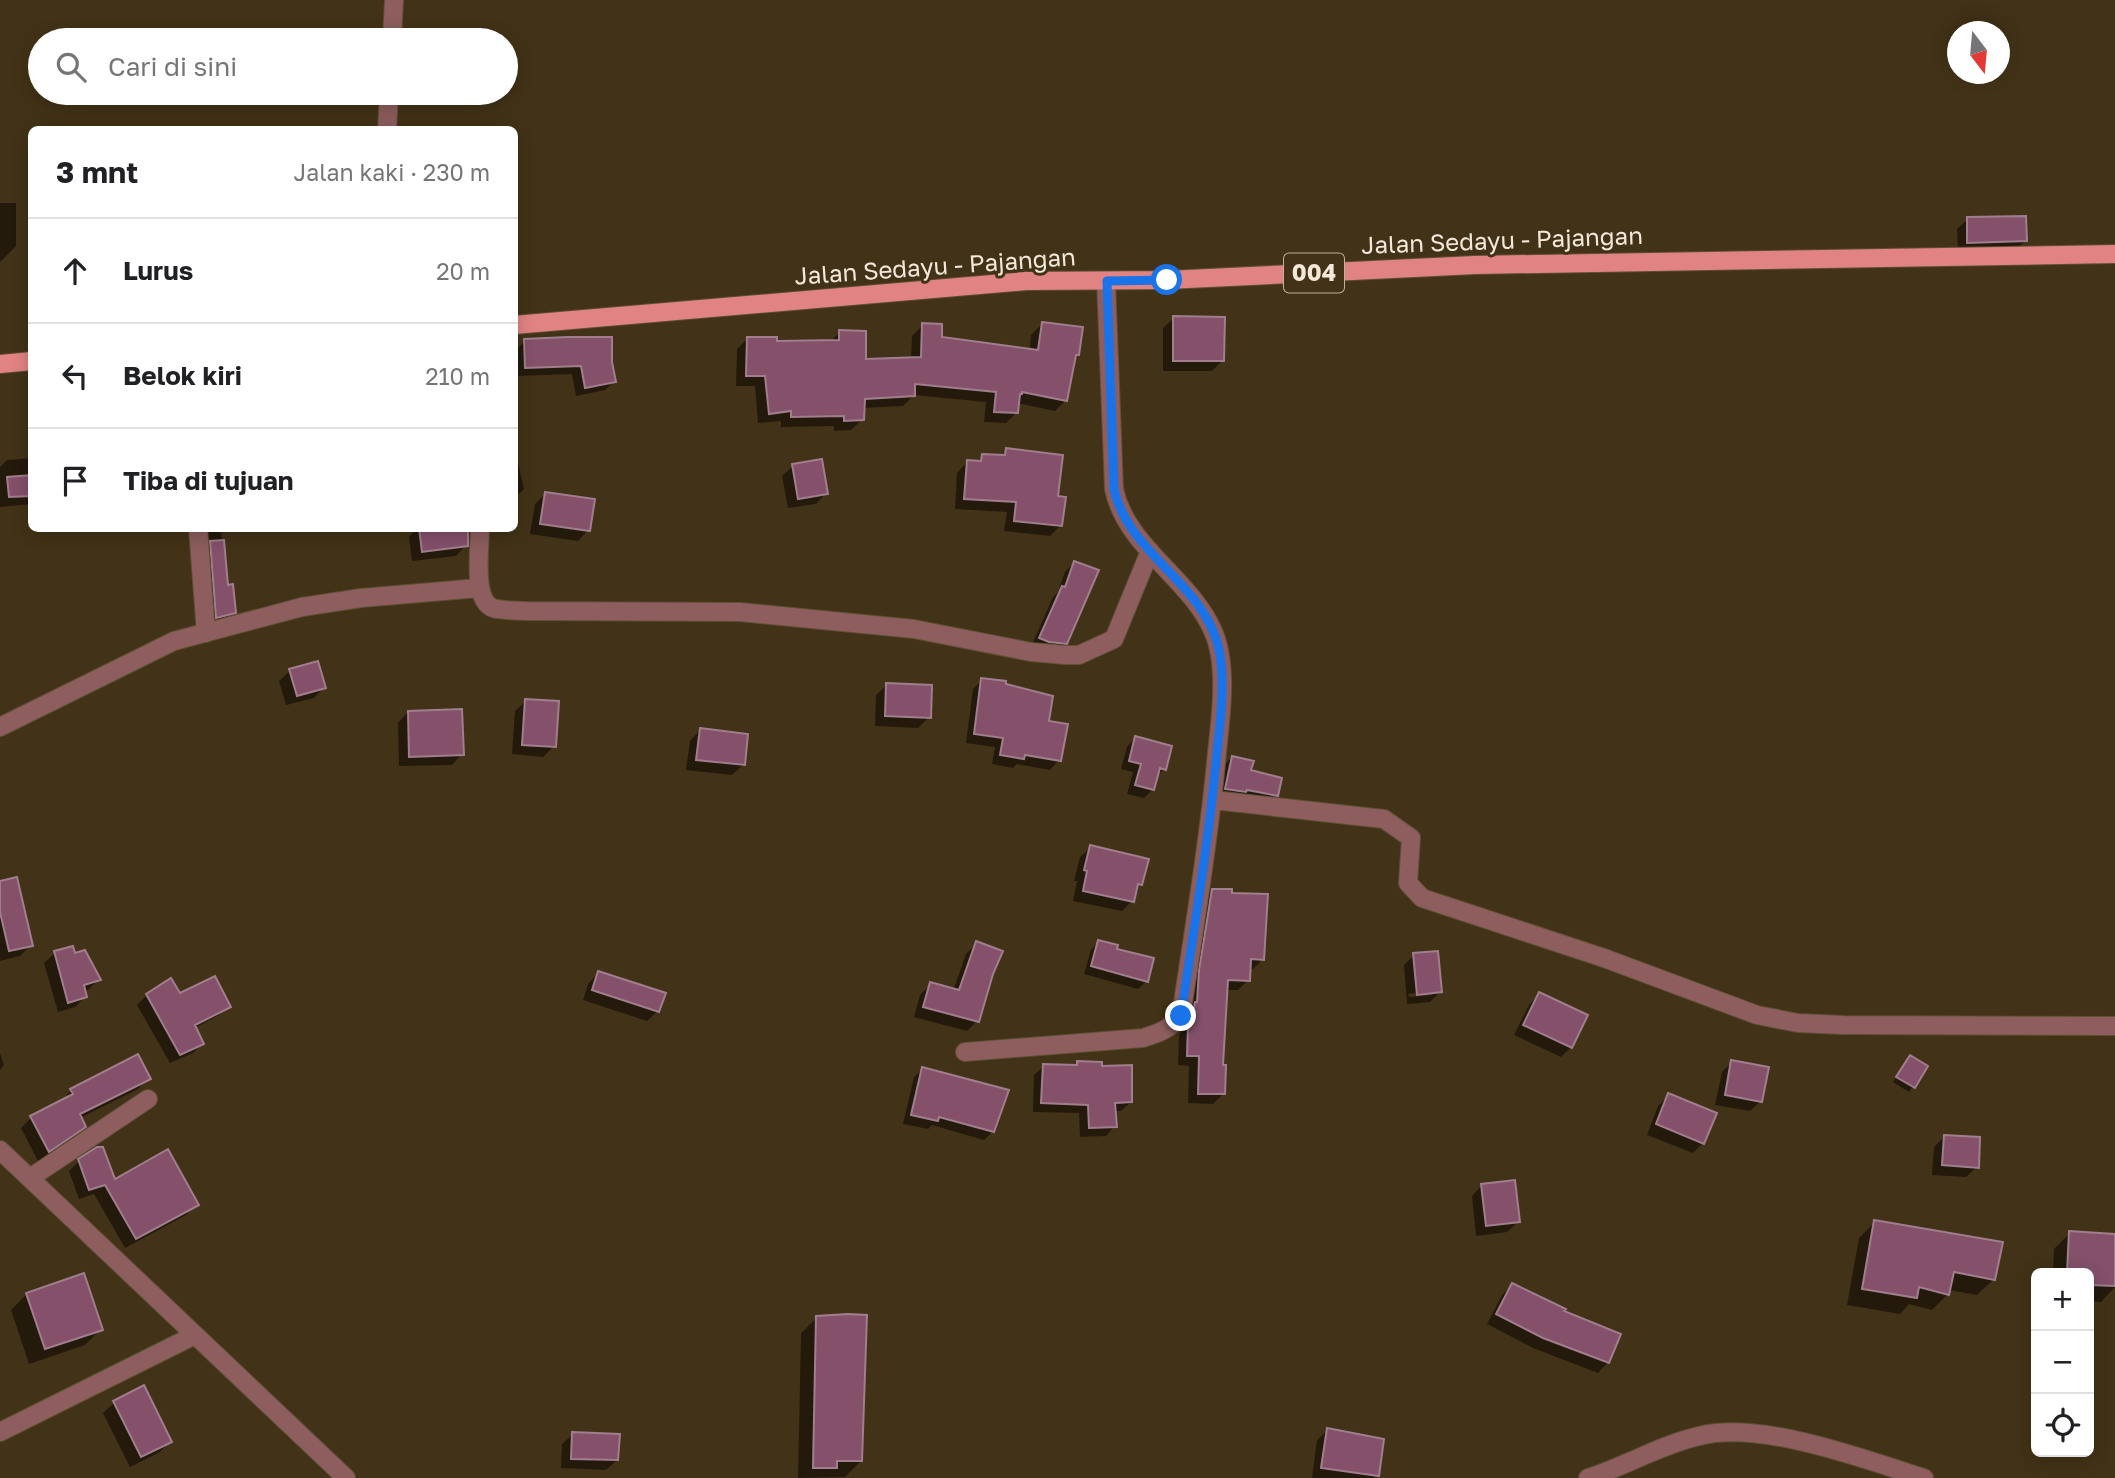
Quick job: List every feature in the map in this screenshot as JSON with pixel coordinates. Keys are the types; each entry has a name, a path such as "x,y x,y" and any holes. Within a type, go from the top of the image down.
{"main road":[{"name":"Jalan Sedayu - Pajangan","path":"518,324 1026,281 1167,280 1475,265 2115,254"},
{"path":"0,364 28,361"}],"street":[{"path":"393,28 394,0"},
{"path":"387,126 388,105"},
{"path":"964,1052 1143,1038 1161,1033 1173,1026 1181,1016 1213,800 1221,670 1214,633 1200,607 1150,551 1119,508 1114,489 1107,281"},
{"path":"198,532 206,633"},
{"path":"480,532 479,588 483,601 493,608 526,611 740,612 914,629 1031,652 1079,655 1114,639 1150,551"},
{"path":"0,727 174,641 302,607 361,598 479,588"},
{"path":"1213,800 1384,819 1411,838 1408,883 1422,898 1604,958 1757,1015 1798,1023 1843,1025 2115,1026"},
{"path":"30,1178 148,1099"},
{"path":"0,1150 346,1478"},
{"path":"0,1432 195,1335"},
{"path":"1588,1478 1701,1435 1741,1432 1796,1440 1924,1478"}],"building":[{"path":"2026,216 2027,241 1967,243 1967,217"},
{"path":"1173,316 1225,317 1224,361 1173,361"},
{"path":"1042,322 1083,327 1067,401 1022,392 1018,413 994,412 996,392 915,384 915,396 865,399 864,420 844,421 844,416 791,417 791,411 769,414 765,376 746,376 747,337 777,337 777,341 839,340 839,330 866,331 866,359 921,357 922,323 942,324 942,337 1038,350"},
{"path":"612,337 612,362 616,382 585,388 581,366 525,368 524,339"},
{"path":"1006,448 1063,455 1058,496 1066,497 1062,526 1014,521 1016,502 964,499 967,460 981,461 982,454 1005,455"},
{"path":"822,459 828,494 798,499 792,464"},
{"path":"28,475 28,496 9,497 7,477"},
{"path":"545,492 595,499 590,531 540,524"},
{"path":"420,532 468,532 468,546 422,552"},
{"path":"224,540 228,585 233,584 236,613 216,618 210,541"},
{"path":"1074,561 1099,570 1067,644 1049,642 1039,638 1062,586 1065,587"},
{"path":"318,661 326,688 297,696 289,669"},
{"path":"981,678 1006,681 1006,684 1053,696 1049,721 1068,724 1061,761 1025,755 1024,759 1000,755 1003,738 974,734"},
{"path":"886,683 932,685 931,718 885,716"},
{"path":"525,699 559,701 556,747 522,745"},
{"path":"462,709 464,755 409,757 408,711"},
{"path":"700,728 748,734 745,765 696,760"},
{"path":"1135,736 1172,746 1166,770 1160,768 1154,790 1135,785 1141,764 1129,761"},
{"path":"1232,756 1254,761 1251,770 1282,778 1278,796 1225,789"},
{"path":"1090,845 1149,859 1142,885 1138,884 1134,902 1083,891 1087,871 1084,870"},
{"path":"17,877 33,946 9,951 0,912 0,881"},
{"path":"1212,889 1232,889 1232,893 1268,894 1264,960 1251,959 1250,981 1228,980 1223,1065 1226,1065 1225,1094 1198,1094 1199,1056 1187,1056 1188,1025 1197,1002 1199,970"},
{"path":"1098,940 1118,945 1117,949 1154,958 1148,982 1091,966"},
{"path":"976,941 1003,951 993,974 979,1022 923,1007 930,982 959,990"},
{"path":"73,946 75,953 85,950 101,980 84,985 87,997 68,1003 54,951"},
{"path":"1438,951 1442,992 1417,995 1413,953"},
{"path":"598,971 666,993 659,1012 592,990"},
{"path":"215,976 231,1007 195,1025 204,1044 180,1055 146,994 171,978 180,993"},
{"path":"1539,992 1588,1015 1572,1048 1523,1025"},
{"path":"138,1054 151,1079 80,1114 86,1127 49,1152 30,1116 73,1094 70,1089"},
{"path":"1910,1055 1928,1066 1915,1088 1896,1077"},
{"path":"1731,1060 1769,1067 1762,1102 1725,1095"},
{"path":"1077,1061 1102,1062 1102,1066 1132,1065 1132,1102 1115,1103 1117,1127 1089,1128 1088,1105 1041,1103 1043,1064 1077,1065"},
{"path":"922,1067 1009,1090 994,1132 939,1117 938,1121 911,1115"},
{"path":"1668,1093 1717,1113 1704,1144 1656,1124"},
{"path":"1944,1135 1980,1137 1979,1168 1942,1165"},
{"path":"97,1147 103,1147 115,1179 168,1149 199,1205 136,1239 105,1185 89,1190 78,1159"},
{"path":"1515,1180 1520,1222 1486,1226 1481,1184"},
{"path":"1874,1220 2003,1242 1995,1280 1954,1272 1949,1295 1919,1287 1917,1298 1862,1289"},
{"path":"2069,1231 2115,1234 2115,1286 2094,1285 2094,1268 2067,1268"},
{"path":"84,1273 103,1330 45,1349 26,1293"},
{"path":"1512,1283 1566,1309 1564,1311 1621,1334 1609,1363 1543,1338 1496,1314"},
{"path":"867,1315 862,1461 837,1461 837,1468 813,1468 816,1316"},
{"path":"144,1385 172,1442 141,1457 113,1401"},
{"path":"1327,1428 1384,1439 1379,1476 1321,1468"},
{"path":"572,1432 620,1434 618,1460 571,1459"}],"route":[{"path":"1167,280 1107,281 1116,500 1150,551 1200,607 1214,633 1221,670 1213,800 1181,1016"}]}
